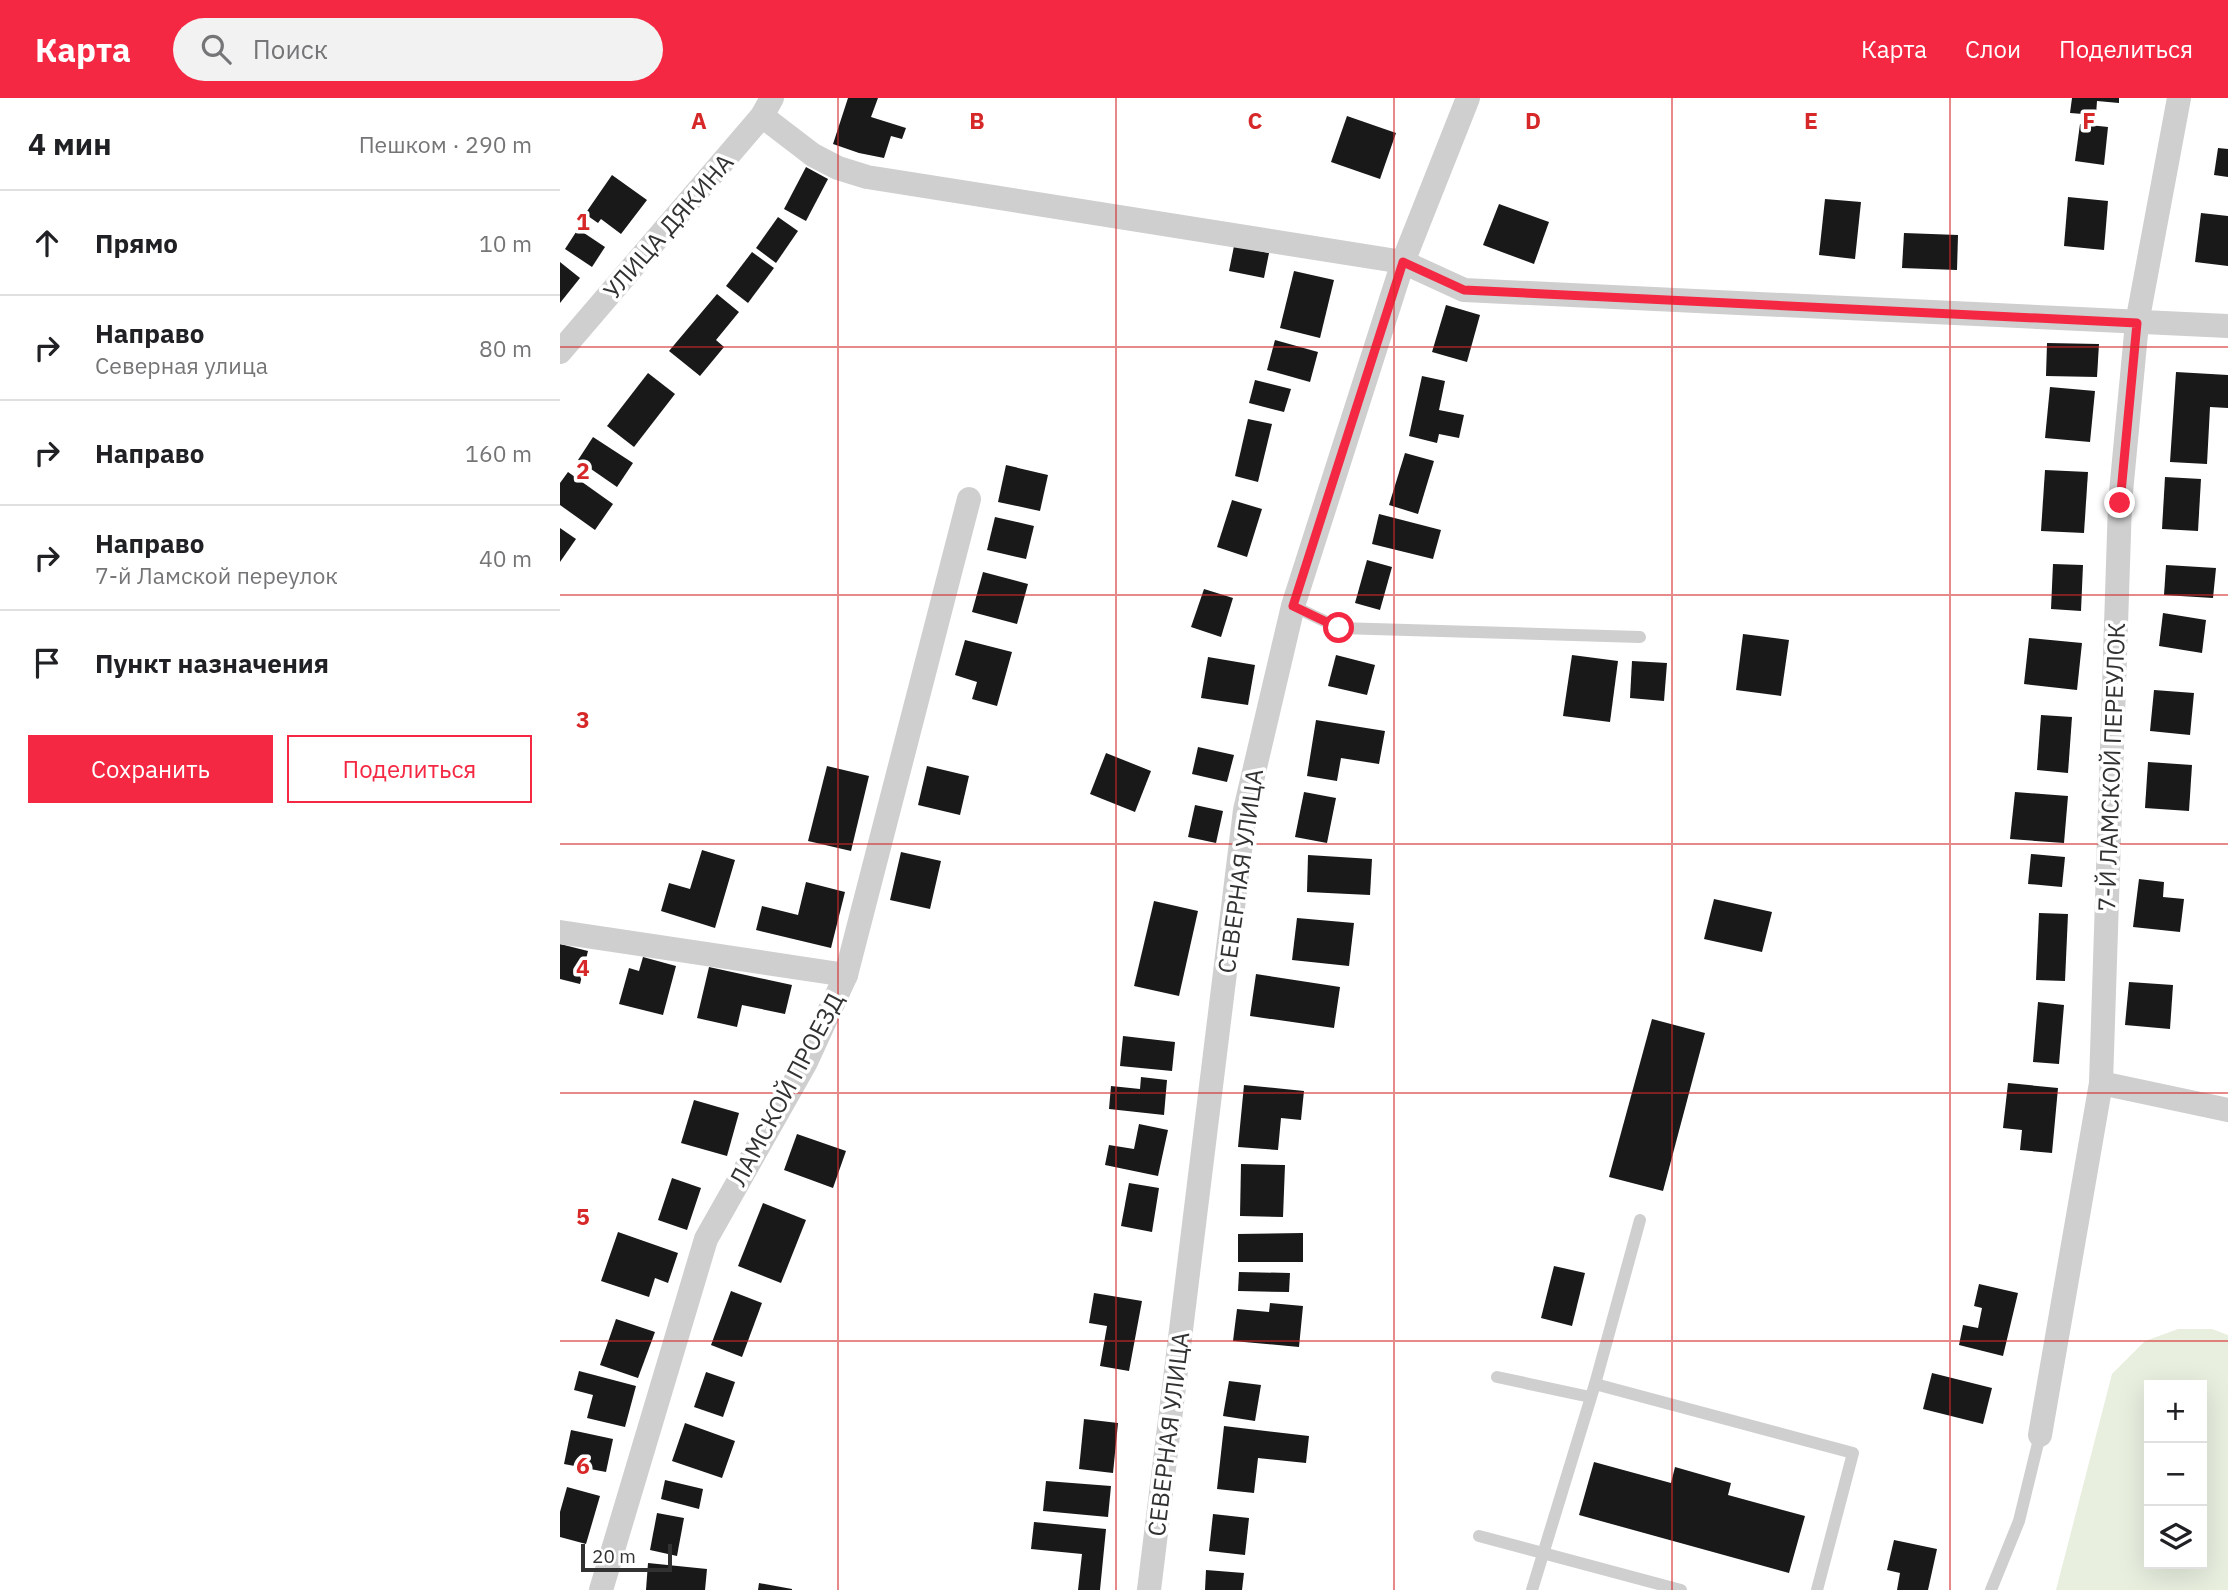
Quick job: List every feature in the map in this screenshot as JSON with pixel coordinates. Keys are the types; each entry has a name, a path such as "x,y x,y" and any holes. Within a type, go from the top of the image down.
{"street":[{"name":"СЕВЕРНАЯ УЛИЦА","path":"1149,1590 1245,810 1293,606 1403,262 1468,98"},
{"name":"7-Й ЛАМСКОЙ ПЕРЕУЛОК","path":"2040,1435 2101,1083 2120,503 2137,323 2179,98"},
{"path":"767,107 813,155 838,168 867,177 1403,262 1464,290 2228,326"},
{"name":"УЛИЦА ДЯКИНА","path":"560,352 767,107"},
{"name":"ЛАМСКОЙ ПРОЕЗД","path":"601,1590 706,1239 806,1062 846,975 969,499"},
{"path":"560,932 846,975"},
{"path":"2101,1083 2228,1110"}],"lane":[{"path":"1293,606 1339,628 1640,637"},
{"path":"1532,1590 1595,1384 1640,1220"},
{"path":"1497,1377 1590,1398"},
{"path":"1595,1384 1853,1453 1817,1590"},
{"path":"1992,1590 2019,1521 2040,1435"},
{"path":"1479,1536 1681,1590"}],"green space":[{"path":"2178,1329 2212,1329 2228,1335 2228,1590 2056,1590 2112,1374 2145,1341"}],"building":[{"path":"848,98 878,98 871,117 906,128 902,139 891,136 884,158 833,144"},
{"path":"2072,98 2119,98 2119,103 2097,101 2096,115 2070,113"},
{"path":"1347,116 1396,133 1380,179 1331,162"},
{"path":"2080,124 2108,127 2104,165 2075,161"},
{"path":"2218,148 2228,149 2228,177 2214,175"},
{"path":"806,167 828,179 806,221 784,209"},
{"path":"612,175 647,200 621,234 601,219 598,223 585,214"},
{"path":"2068,197 2108,201 2104,250 2064,246"},
{"path":"1825,199 1861,202 1855,259 1819,255"},
{"path":"1499,204 1549,222 1534,264 1483,245"},
{"path":"2201,213 2228,216 2228,266 2195,262"},
{"path":"778,217 798,231 776,263 756,248"},
{"path":"578,229 605,247 592,267 565,249"},
{"path":"1904,233 1958,235 1957,270 1902,268"},
{"path":"1234,246 1269,253 1264,278 1229,271"},
{"path":"752,252 774,268 748,303 726,286"},
{"path":"560,262 580,278 560,303"},
{"path":"1294,271 1334,280 1320,338 1280,328"},
{"path":"717,294 739,312 716,340 724,347 700,376 669,351"},
{"path":"1446,305 1480,315 1467,362 1432,352"},
{"path":"1275,340 1318,352 1310,382 1267,370"},
{"path":"2047,343 2099,344 2097,377 2046,376"},
{"path":"2176,372 2228,375 2228,408 2210,407 2207,464 2170,462"},
{"path":"648,373 675,394 634,447 607,426"},
{"path":"1422,376 1445,381 1439,410 1464,415 1459,438 1439,434 1437,443 1409,436"},
{"path":"1255,380 1291,389 1284,412 1249,403"},
{"path":"2050,387 2095,391 2090,442 2045,438"},
{"path":"1248,419 1272,424 1258,482 1235,476"},
{"path":"593,437 633,463 617,487 578,460"},
{"path":"1405,453 1434,461 1418,514 1389,505"},
{"path":"1006,465 1048,475 1040,511 998,502"},
{"path":"2045,470 2088,472 2084,533 2041,531"},
{"path":"568,472 613,504 595,530 560,505 560,483"},
{"path":"2165,477 2201,479 2198,531 2162,529"},
{"path":"1232,500 1262,509 1247,557 1217,547"},
{"path":"1379,514 1441,530 1433,559 1372,544"},
{"path":"995,517 1034,526 1026,559 987,550"},
{"path":"560,528 576,539 560,562"},
{"path":"1367,560 1392,567 1380,610 1355,603"},
{"path":"2053,564 2083,565 2081,611 2051,609"},
{"path":"2166,565 2216,568 2213,598 2164,595"},
{"path":"983,572 1028,584 1017,624 972,612"},
{"path":"1204,589 1233,598 1221,637 1191,627"},
{"path":"2163,613 2206,620 2202,653 2159,646"},
{"path":"1743,634 1789,640 1781,696 1736,690"},
{"path":"2029,638 2082,643 2077,690 2024,684"},
{"path":"965,640 1012,652 997,706 972,699 977,682 955,675"},
{"path":"1336,655 1375,665 1367,695 1328,686"},
{"path":"1572,655 1618,661 1610,722 1563,716"},
{"path":"1208,657 1255,665 1248,705 1201,698"},
{"path":"1632,661 1667,663 1664,701 1630,698"},
{"path":"2154,690 2194,693 2190,735 2150,731"},
{"path":"2041,715 2072,717 2068,773 2037,770"},
{"path":"1316,720 1385,731 1379,764 1341,758 1337,781 1307,776"},
{"path":"1198,747 1234,755 1227,782 1192,774"},
{"path":"1106,753 1151,771 1135,812 1090,794"},
{"path":"2148,762 2192,765 2189,811 2145,808"},
{"path":"827,766 869,776 851,851 808,841"},
{"path":"927,766 969,776 960,815 918,805"},
{"path":"1304,792 1336,798 1327,843 1295,837"},
{"path":"2015,792 2068,796 2064,843 2010,839"},
{"path":"1195,805 1223,811 1216,843 1188,837"},
{"path":"702,850 735,860 715,928 661,911 669,883 690,889"},
{"path":"901,852 941,861 930,909 890,900"},
{"path":"2031,854 2065,857 2062,887 2028,884"},
{"path":"1308,855 1372,859 1370,895 1307,892"},
{"path":"2139,879 2164,882 2163,897 2184,899 2180,932 2133,927"},
{"path":"806,882 845,892 831,948 756,930 762,906 798,915"},
{"path":"1714,899 1772,912 1762,952 1704,939"},
{"path":"1154,901 1198,911 1179,996 1134,986"},
{"path":"2039,913 2068,914 2065,981 2036,980"},
{"path":"1297,918 1354,923 1349,966 1292,960"},
{"path":"560,944 588,951 580,984 560,979"},
{"path":"643,957 676,966 663,1015 619,1004 629,968 639,971"},
{"path":"709,967 792,985 785,1014 742,1005 737,1027 697,1018"},
{"path":"1256,974 1340,987 1334,1028 1250,1016"},
{"path":"2129,982 2173,985 2170,1029 2125,1025"},
{"path":"2038,1002 2064,1005 2059,1064 2033,1062"},
{"path":"1652,1019 1705,1033 1663,1191 1609,1177"},
{"path":"1123,1036 1175,1042 1172,1071 1120,1066"},
{"path":"1141,1077 1167,1080 1164,1115 1109,1109 1111,1086 1140,1089"},
{"path":"2008,1083 2058,1088 2052,1153 2020,1150 2022,1130 2003,1128"},
{"path":"1244,1085 1304,1091 1301,1120 1281,1118 1278,1150 1238,1147"},
{"path":"694,1100 739,1113 727,1156 681,1143"},
{"path":"1139,1124 1168,1130 1158,1176 1105,1165 1109,1145 1134,1149"},
{"path":"797,1134 846,1151 833,1188 784,1170"},
{"path":"1241,1164 1285,1165 1283,1217 1240,1216"},
{"path":"672,1178 701,1188 687,1230 658,1220"},
{"path":"1129,1183 1159,1188 1152,1232 1121,1226"},
{"path":"763,1203 806,1220 781,1283 738,1266"},
{"path":"618,1232 678,1253 668,1283 655,1278 649,1297 601,1281"},
{"path":"1303,1233 1303,1262 1238,1262 1238,1234"},
{"path":"1554,1266 1585,1273 1572,1326 1541,1318"},
{"path":"1239,1272 1290,1273 1289,1292 1238,1291"},
{"path":"1979,1284 2018,1293 2003,1356 1959,1345 1963,1325 1978,1328 1982,1308 1974,1306"},
{"path":"731,1291 762,1303 742,1357 711,1345"},
{"path":"1094,1293 1142,1301 1129,1371 1100,1366 1107,1326 1089,1323"},
{"path":"1270,1303 1303,1306 1299,1347 1233,1341 1237,1309 1269,1312"},
{"path":"616,1319 655,1332 638,1378 600,1365"},
{"path":"579,1371 636,1386 625,1427 587,1418 593,1395 574,1390"},
{"path":"706,1372 735,1382 723,1417 694,1407"},
{"path":"1932,1373 1992,1388 1983,1424 1923,1409"},
{"path":"1229,1381 1261,1385 1255,1421 1223,1416"},
{"path":"1084,1419 1118,1423 1113,1473 1079,1469"},
{"path":"685,1423 735,1441 722,1478 672,1461"},
{"path":"1224,1426 1309,1436 1306,1463 1258,1458 1254,1493 1217,1489"},
{"path":"571,1430 613,1439 606,1472 564,1464"},
{"path":"1594,1462 1671,1483 1675,1467 1731,1483 1728,1495 1805,1516 1789,1573 1579,1515"},
{"path":"665,1480 703,1489 699,1509 661,1499"},
{"path":"1046,1481 1111,1486 1108,1517 1043,1511"},
{"path":"567,1487 600,1496 586,1544 560,1537 560,1512"},
{"path":"657,1513 684,1518 677,1556 650,1550"},
{"path":"1213,1514 1249,1518 1245,1555 1209,1551"},
{"path":"1034,1522 1106,1529 1100,1590 1078,1590 1082,1554 1031,1549"},
{"path":"1894,1540 1937,1549 1928,1590 1897,1590 1900,1573 1887,1570"},
{"path":"648,1563 707,1569 705,1590 646,1590"},
{"path":"1206,1570 1244,1573 1242,1590 1205,1590"},
{"path":"759,1583 792,1589 792,1590 758,1590"}],"route":[{"path":"1339,628 1293,606 1403,262 1464,290 2137,323 2120,503"}]}
